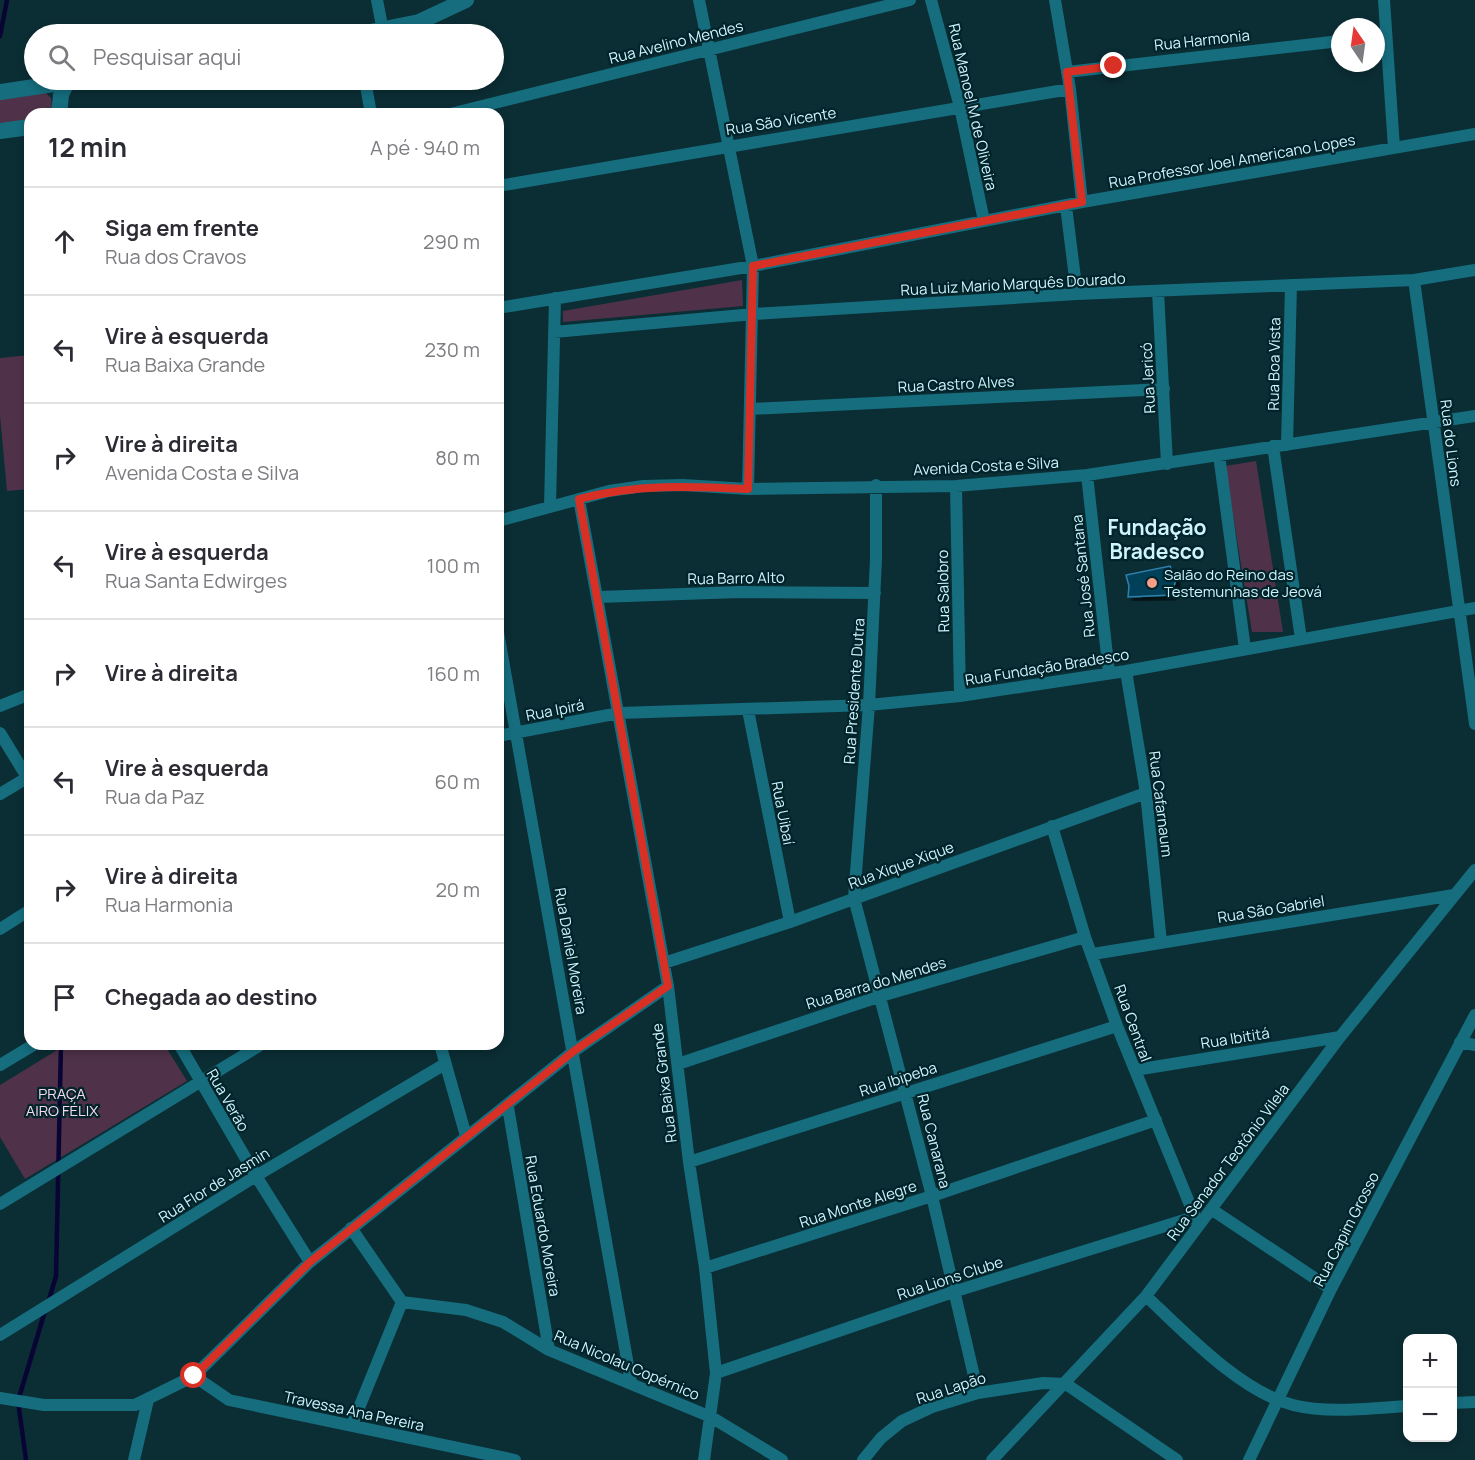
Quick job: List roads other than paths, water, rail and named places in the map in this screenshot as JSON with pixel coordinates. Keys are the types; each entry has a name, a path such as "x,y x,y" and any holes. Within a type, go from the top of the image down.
{"main road":[{"path":"411,24 466,0"},
{"path":"0,92 24,88"},
{"path":"60,108 61,94 65,90"},
{"path":"0,131 24,128"}],"street":[{"path":"377,0 382,24"},
{"path":"699,0 753,266 754,314 748,489"},
{"name":"Rua Avelino Mendes","path":"474,108 910,0"},
{"name":"Rua Manoel M de Oliveira","path":"931,0 960,107 984,220"},
{"path":"1055,0 1070,88 1082,202"},
{"path":"1383,18 1384,0"},
{"name":"Rua Harmonia","path":"1067,72 1331,42"},
{"path":"1385,71 1394,148"},
{"name":"Rua São Vicente","path":"504,185 1070,88"},
{"path":"367,90 370,108"},
{"name":"Rua Professor Joel Americano Lopes","path":"504,307 753,266 1082,202 1475,134"},
{"path":"1066,206 1077,294"},
{"name":"Rua Luiz Mario Marquês Dourado","path":"554,332 754,314 1077,294 1414,280 1475,270"},
{"name":"Rua do Lions","path":"1414,280 1458,610"},
{"name":"Rua Boa Vista","path":"1287,444 1291,285"},
{"name":"Rua Jericó","path":"1158,291 1167,464"},
{"path":"550,506 555,298"},
{"name":"Rua Castro Alves","path":"750,409 1164,389"},
{"name":"Avenida Costa e Silva","path":"504,518 579,499 643,486 683,485 748,489 876,485 956,486 1087,475 1475,416"},
{"path":"1273,446 1301,639"},
{"path":"1219,455 1245,649"},
{"name":"Rua José Santana","path":"1087,475 1109,673"},
{"name":"Rua Presidente Dutra","path":"854,898 870,705 875,593 876,485"},
{"name":"Rua Salobro","path":"956,486 960,696"},
{"name":"Rua Baixa Grande","path":"579,499 668,986 689,1162 705,1268 716,1373 704,1460"},
{"name":"Rua Barro Alto","path":"598,597 739,592 875,593"},
{"name":"Rua Fundação Bradesco","path":"618,713 870,705 960,696 1126,671 1475,608"},
{"path":"1458,610 1475,724"},
{"name":"Rua Daniel Moreira","path":"504,671 574,1051 631,1382"},
{"name":"Rua Cafarnaum","path":"1126,671 1146,793 1161,942"},
{"path":"0,706 24,696"},
{"name":"Rua Uibaí","path":"748,710 790,922"},
{"name":"Rua Ipirá","path":"504,735 618,713"},
{"path":"0,733 24,770"},
{"path":"0,794 24,781"},
{"name":"Rua Xique Xique","path":"664,963 790,922 1146,793"},
{"name":"Rua Central","path":"1052,826 1085,936 1135,1071 1196,1221"},
{"name":"Rua Senador Teotônio Vilela","path":"992,1460 1066,1384 1146,1296 1196,1221 1211,1209 1340,1037 1454,895 1472,876"},
{"name":"Rua São Gabriel","path":"1093,954 1454,895"},
{"name":"Rua Canarana","path":"854,898 906,1092 978,1393"},
{"path":"0,928 24,914"},
{"name":"Rua Barra do Mendes","path":"678,1064 881,996 1085,936"},
{"path":"0,1398 44,1405 135,1405 194,1376 310,1262 351,1228 466,1136 508,1107 574,1051 668,986"},
{"name":"Rua Capim Grosso","path":"1249,1460 1332,1289 1475,1015"},
{"name":"Rua Ibipeba","path":"689,1162 1118,1026"},
{"name":"Rua Ibititá","path":"1135,1071 1340,1037"},
{"path":"1460,1042 1475,1045"},
{"path":"0,1065 25,1050"},
{"name":"Rua Verão","path":"182,1050 256,1176 310,1262"},
{"path":"0,1204 252,1050"},
{"path":"442,1050 466,1136"},
{"name":"Rua Flor de Jasmin","path":"0,1335 256,1176 446,1064"},
{"name":"Rua Eduardo Moreira","path":"508,1107 549,1350"},
{"name":"Rua Monte Alegre","path":"705,1268 932,1196 1156,1120"},
{"path":"1211,1209 1332,1289"},
{"name":"Rua Lions Clube","path":"716,1373 953,1292 1196,1221"},
{"path":"351,1228 402,1302 352,1425"},
{"path":"1146,1296 1234,1374 1291,1405 1315,1408 1403,1406"},
{"name":"Rua Nicolau Copérnico","path":"402,1302 465,1310 492,1317 549,1350 711,1417 782,1460"},
{"name":"Travessa Ana Pereira","path":"194,1376 229,1400 515,1460"},
{"name":"Rua Lapão","path":"863,1460 881,1438 903,1421 932,1407 978,1393 1032,1384 1066,1384"},
{"path":"1066,1384 1177,1460"},
{"path":"134,1460 148,1400"},
{"path":"1457,1403 1475,1402"}],"waterway":[{"path":"0,36 7,0"},
{"path":"48,1303 56,1276 61,1050"},
{"path":"26,1460 18,1401 45,1311"}],"place":[{"name":"Salão do Reino das Testemunhas de Jeová","path":"1152,583"}],"district":[{"name":"Fundação Bradesco","path":"1157,539"}],"park label":[{"name":"PRAÇA AIRO FÉLIX","path":"62,1102"}]}
